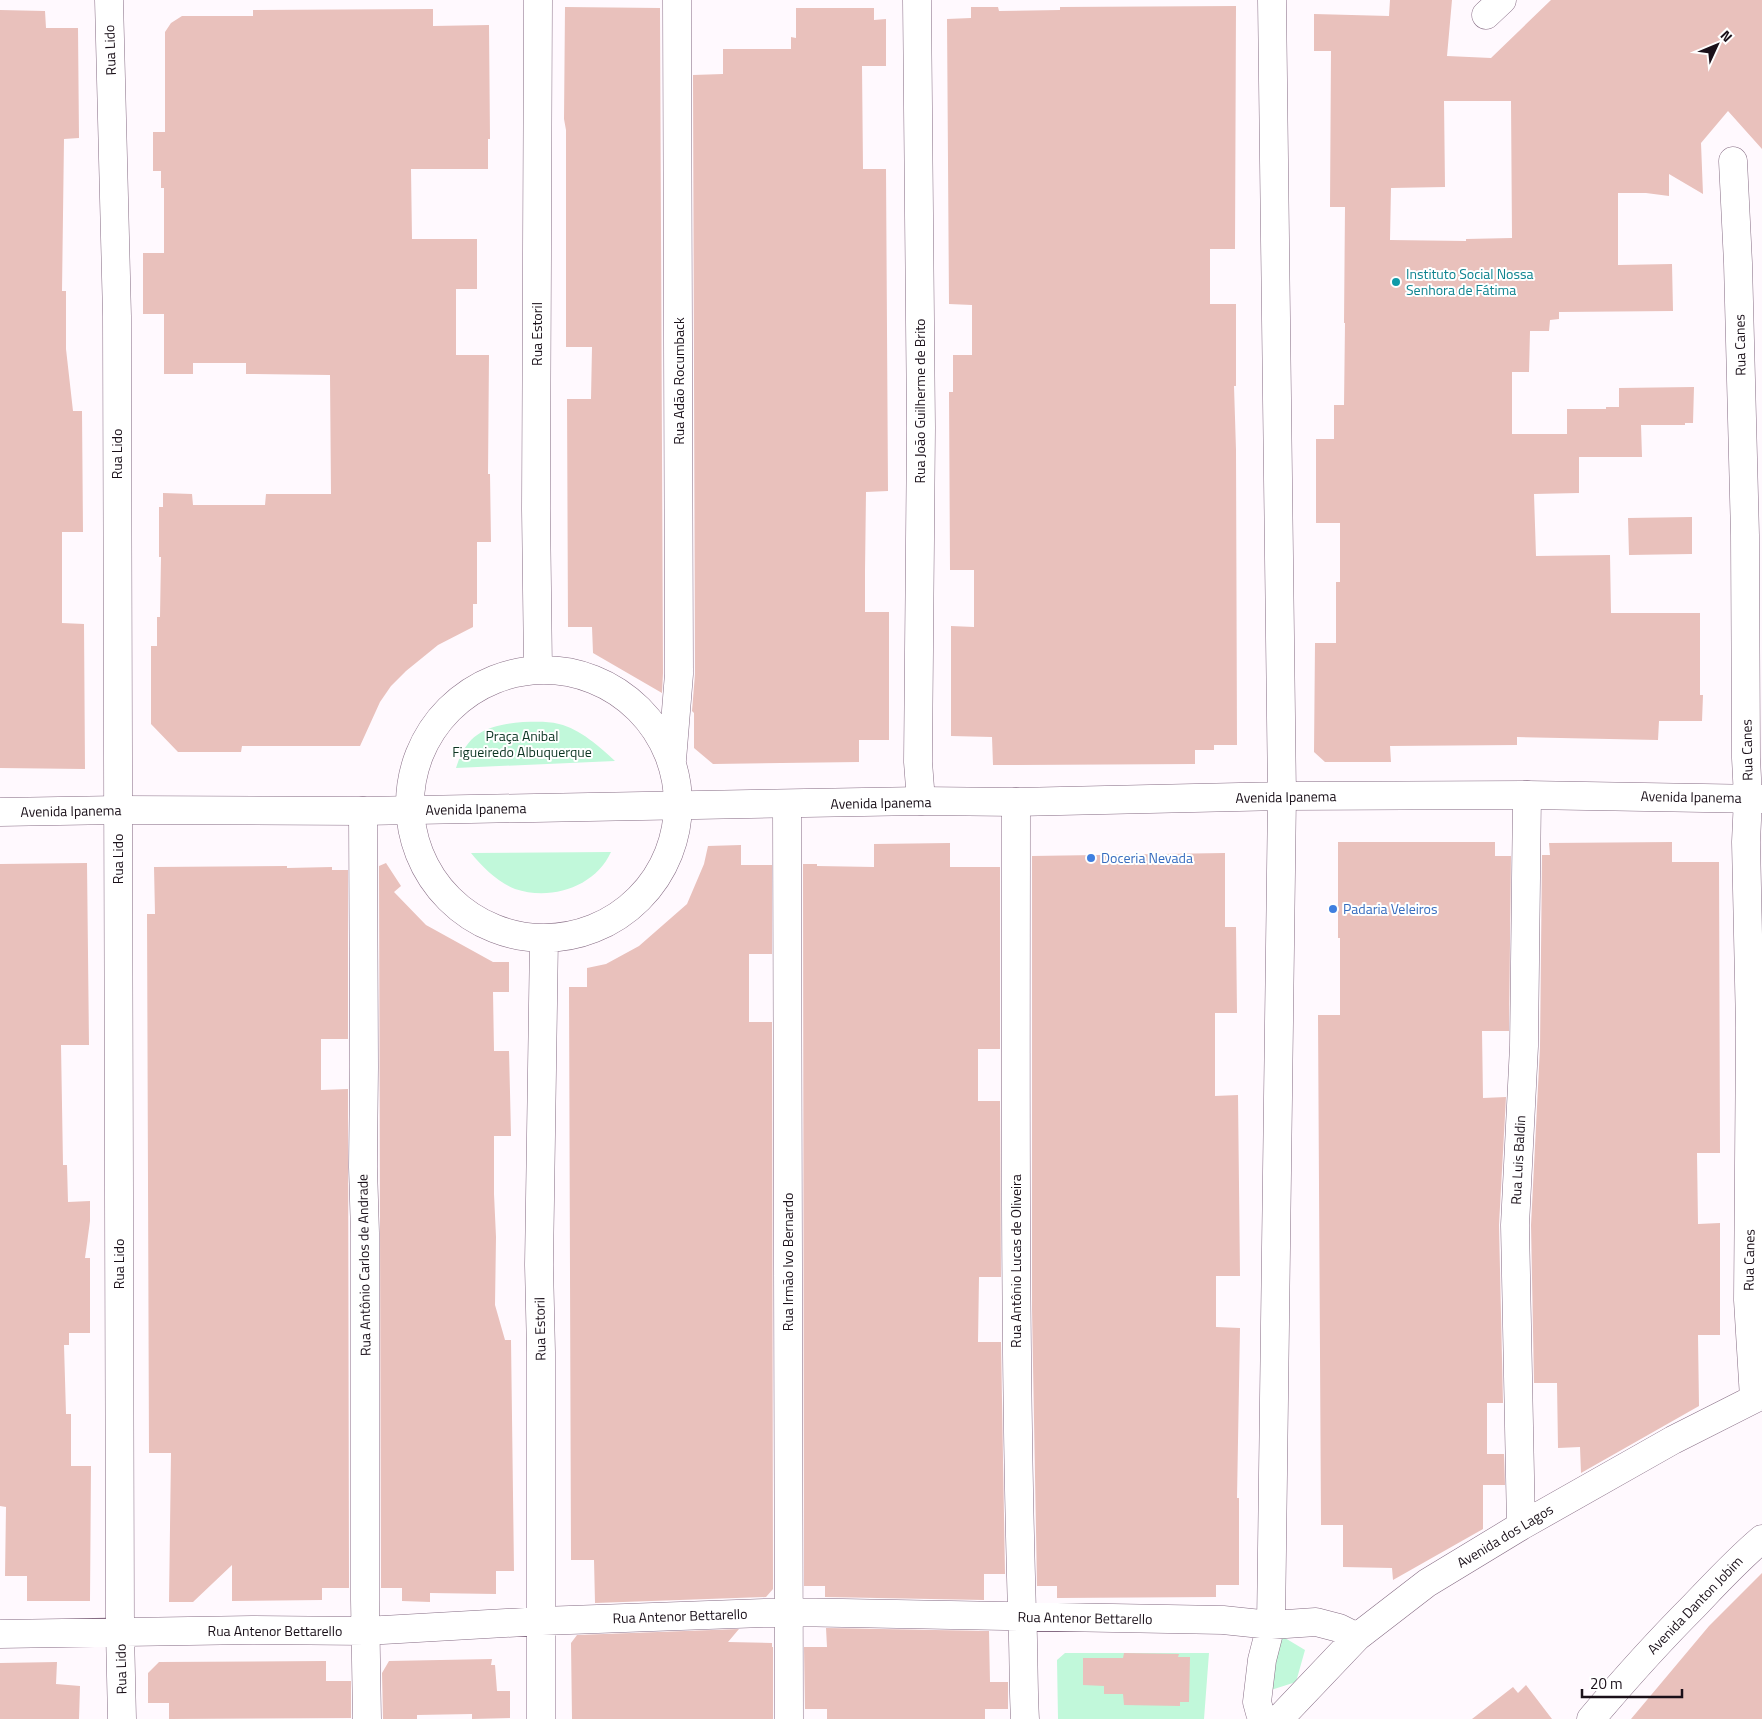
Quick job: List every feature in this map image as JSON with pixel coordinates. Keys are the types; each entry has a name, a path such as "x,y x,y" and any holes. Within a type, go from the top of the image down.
{"street":[{"name":"Rua Lido","path":"109,0 117,316 120,1632 122,1719"},
{"name":"Rua Estoril","path":"538,0 536,510 538,669"},
{"name":"Rua Adão Rocumback","path":"672,762 679,674 677,0"},
{"name":"Rua João Guilherme de Brito","path":"916,0 920,418 918,762 921,801"},
{"path":"1266,1719 1260,1713 1257,1702 1262,1660 1271,1625 1282,796 1272,0"},
{"name":"Rua Canes","path":"1733,161 1738,273 1744,535 1746,758 1755,798 1746,842 1750,1066 1748,1300 1758,1397"},
{"path":"538,669 573,672 606,684 634,704 657,730 672,762 680,805 675,840 661,873 640,901 611,922 578,935 544,939 510,935 478,922 451,901 429,875 415,844 409,810 412,775 424,741 444,713 471,690 503,675 538,669"},
{"name":"Avenida Ipanema","path":"0,812 118,810 363,811 680,805 787,805 921,801 1016,802 1282,796 1527,795 1755,798"},
{"name":"Rua Luis Baldin","path":"1521,1526 1515,1225 1524,1046 1527,795"},
{"name":"Rua Antônio Lucas de Oliveira","path":"1016,802 1016,1279 1018,1480 1025,1719"},
{"name":"Rua Irmão Ivo Bernardo","path":"787,805 789,1719"},
{"name":"Rua Antônio Carlos de Andrade","path":"363,811 365,1631 367,1719"},
{"name":"Rua Estoril","path":"541,1719 541,1362 539,1265 544,939"},
{"name":"Avenida dos Lagos","path":"1279,1719 1357,1637 1428,1583 1521,1526 1673,1440 1758,1397"},
{"name":"Avenida Danton Jobim","path":"1591,1719 1672,1628 1739,1558 1762,1539"},
{"name":"Rua Antenor Bettarello","path":"0,1634 365,1631 542,1621 789,1612 1223,1620 1271,1625 1316,1622 1339,1628 1357,1637"}],"green space":[{"name":"Praça Anibal Figueiredo Albuquerque","path":"523,722 550,722 567,726 589,739 615,761 456,768 466,746 473,738 489,728"},
{"path":"611,852 604,864 583,882 557,892 543,893 515,889 503,883 480,864 471,853"},
{"path":"1280,1635 1305,1650 1296,1682 1271,1690"},
{"path":"1065,1653 1209,1653 1204,1719 1058,1719 1057,1660"}],"building":[{"path":"1390,0 1452,0 1447,56 1491,58 1551,0 1762,0 1762,149 1728,111 1701,143 1703,194 1669,174 1669,196 1646,193 1618,193 1618,265 1672,264 1673,311 1559,312 1559,319 1550,320 1549,331 1530,331 1529,372 1512,372 1512,434 1567,434 1567,409 1619,407 1619,388 1694,387 1693,423 1685,423 1685,425 1641,425 1642,457 1579,457 1579,493 1534,494 1536,556 1610,555 1611,613 1700,613 1700,695 1703,695 1702,721 1659,721 1658,740 1517,737 1517,745 1390,746 1391,762 1325,762 1314,752 1315,643 1336,643 1336,582 1340,582 1340,523 1316,523 1316,439 1334,439 1334,405 1344,405 1345,207 1330,207 1331,51 1314,51 1314,14 1389,16","holes":["1444,101 1511,101 1512,238 1466,239 1466,241 1390,240 1391,188 1445,187"]},
{"path":"1236,6 1235,249 1210,249 1210,304 1236,304 1236,386 1234,386 1237,745 1214,745 1214,750 1195,750 1195,764 993,765 992,737 951,736 951,626 974,627 974,570 950,570 949,392 953,392 953,355 972,355 972,305 949,304 947,19 971,18 971,7 998,7 999,11 1060,10 1060,7"},
{"path":"565,7 660,8 662,693 593,653 592,627 568,627 567,399 591,399 592,347 566,347"},
{"path":"796,8 874,8 874,20 886,19 886,66 862,66 863,169 886,169 888,491 866,492 865,612 889,612 889,740 859,740 859,762 713,764 694,748 694,713 692,711 695,674 693,75 723,74 723,49 791,49 791,37 796,38"},
{"path":"433,9 433,26 489,25 490,139 488,139 488,169 411,169 412,239 477,239 477,289 456,289 456,355 489,355 488,474 490,474 491,542 477,542 477,604 473,604 473,627 438,645 391,686 380,702 360,746 242,746 241,752 178,752 151,724 151,646 157,646 157,617 160,617 161,557 159,557 159,507 163,507 163,493 192,494 193,505 265,505 266,494 331,494 330,375 246,374 246,363 193,363 193,374 164,374 164,314 143,314 143,253 164,253 164,188 161,188 161,171 153,171 153,132 165,132 165,32 171,23 182,16 253,16 253,10"},
{"path":"0,10 45,11 46,28 78,28 79,138 64,139 62,291 66,291 66,349 73,411 82,411 83,532 62,532 62,623 84,624 85,769 0,768"},
{"path":"1692,517 1692,554 1629,555 1628,518"},
{"path":"1338,842 1495,842 1495,856 1511,856 1509,1031 1482,1031 1483,1098 1506,1097 1499,1225 1503,1403 1487,1403 1487,1454 1504,1454 1505,1485 1483,1485 1483,1529 1393,1580 1392,1568 1343,1567 1343,1525 1321,1525 1318,1015 1340,1015"},
{"path":"1672,842 1672,862 1719,862 1720,1153 1697,1153 1698,1224 1720,1223 1720,1335 1698,1335 1699,1406 1581,1473 1580,1447 1558,1448 1557,1383 1534,1383 1531,1225 1540,1047 1542,855 1550,855 1549,843"},
{"path":"950,843 950,867 1000,867 1000,1049 978,1049 978,1101 1000,1101 1001,1277 979,1277 978,1342 1001,1342 1005,1574 984,1574 984,1600 825,1597 825,1586 804,1586 803,864 874,867 874,844"},
{"path":"741,845 741,865 772,865 772,954 749,954 749,1022 772,1022 773,1589 766,1597 595,1603 594,1560 571,1560 569,987 587,987 587,968 606,964 639,946 687,904 704,864 708,846"},
{"path":"1225,853 1225,927 1236,927 1237,1013 1215,1013 1215,1096 1238,1095 1240,1276 1216,1276 1216,1327 1240,1328 1237,1498 1239,1498 1239,1585 1216,1585 1216,1597 1057,1598 1057,1586 1037,1586 1032,1309 1032,856"},
{"path":"87,863 89,1045 61,1045 63,1165 67,1165 68,1202 90,1201 90,1221 85,1258 90,1258 90,1333 69,1333 69,1345 64,1345 66,1414 71,1414 71,1466 91,1466 90,1601 27,1601 27,1576 5,1576 6,1507 0,1506 0,864"},
{"path":"386,863 401,886 394,892 426,925 493,962 509,962 509,992 493,992 494,1051 509,1051 511,1136 494,1136 494,1194 496,1237 495,1305 505,1340 511,1340 514,1571 496,1571 496,1594 430,1593 430,1602 402,1601 402,1588 381,1588 379,866"},
{"path":"287,866 287,868 332,867 332,870 348,870 348,1039 321,1039 321,1090 348,1089 349,1588 322,1588 322,1600 232,1601 232,1565 193,1602 169,1602 171,1453 149,1453 147,914 155,914 154,867"},
{"path":"1762,1573 1762,1719 1631,1719 1709,1626"},
{"path":"826,1628 989,1631 990,1682 1008,1682 1008,1709 985,1709 985,1719 827,1719 827,1709 805,1709 804,1647 827,1647"},
{"path":"739,1629 728,1642 772,1643 773,1719 572,1719 571,1643 577,1635"},
{"path":"1124,1653 1179,1654 1178,1657 1190,1657 1189,1702 1180,1702 1180,1706 1124,1705 1123,1694 1104,1694 1104,1686 1083,1685 1083,1658 1123,1658"},
{"path":"492,1659 491,1665 495,1665 497,1691 510,1691 510,1718 472,1719 472,1714 417,1715 417,1719 383,1719 382,1673 389,1661"},
{"path":"326,1661 326,1681 351,1681 351,1718 169,1719 169,1703 148,1703 148,1673 159,1662"},
{"path":"57,1662 56,1684 80,1686 79,1719 0,1719 0,1663"},
{"path":"1526,1685 1552,1719 1472,1719 1513,1687 1518,1693"}],"place":[{"name":"Instituto Social Nossa Senhora de Fátima","path":"1396,282"},
{"name":"Doceria Nevada","path":"1091,858"},
{"name":"Padaria Veleiros","path":"1333,909"}]}
